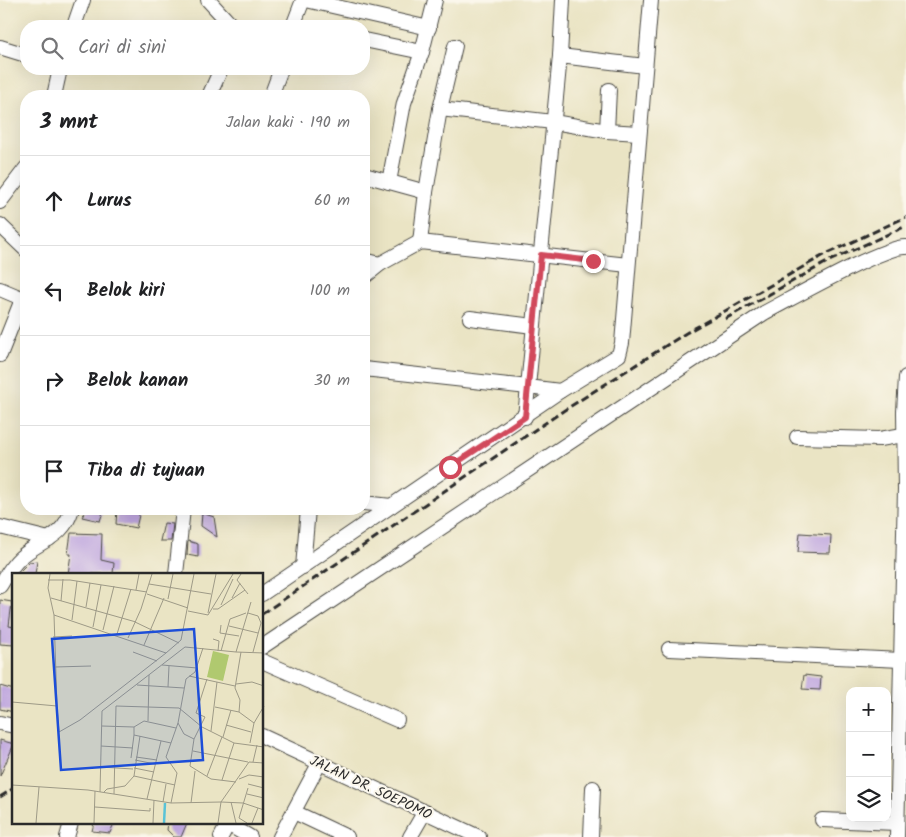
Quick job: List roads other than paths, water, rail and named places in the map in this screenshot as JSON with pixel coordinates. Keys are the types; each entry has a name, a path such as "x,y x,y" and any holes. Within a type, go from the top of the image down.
{"street":[{"path":"76,20 82,0"},
{"path":"208,0 226,20"},
{"path":"295,20 305,0 429,28"},
{"path":"389,182 404,103 422,52 435,0"},
{"path":"525,417 560,56 563,0"},
{"path":"264,593 303,568 390,506 525,417 560,391 614,360 622,350 651,0"},
{"path":"370,41 422,52"},
{"path":"420,242 426,192 440,110 455,46"},
{"path":"0,47 20,53"},
{"path":"560,56 645,66"},
{"path":"55,90 59,75"},
{"path":"212,90 218,75"},
{"path":"273,90 279,75"},
{"path":"606,131 609,90"},
{"path":"440,110 553,122 606,131 639,133"},
{"path":"0,202 20,176"},
{"path":"370,177 426,192"},
{"path":"0,225 20,244"},
{"path":"370,273 380,264 420,242 628,265"},
{"path":"264,646 764,313 850,269 896,248 906,246"},
{"path":"370,262 380,264"},
{"path":"0,289 19,297 20,300"},
{"path":"0,355 20,305"},
{"path":"470,318 534,326"},
{"path":"370,370 560,391"},
{"path":"822,820 897,830 906,489 903,436 906,376"},
{"path":"797,437 880,439 903,436"},
{"path":"370,504 390,506"},
{"path":"0,588 12,567 21,557 49,539 68,523 70,515"},
{"path":"176,573 182,515"},
{"path":"303,568 307,515"},
{"path":"0,527 49,539"},
{"path":"669,649 901,660"},
{"path":"264,662 397,720"},
{"name":"JALAN DR. SOEPOMO","path":"264,737 479,837"},
{"path":"280,837 320,762"},
{"path":"591,837 594,788"},
{"path":"294,812 348,837"},
{"path":"410,837 424,813"},
{"path":"67,837 71,824"},
{"path":"221,837 227,824 250,837"}],"railway":[{"path":"264,613 563,411 686,333 826,254 906,217"},
{"path":"725,319 829,261 906,226"},
{"path":"0,797 12,789"}]}
